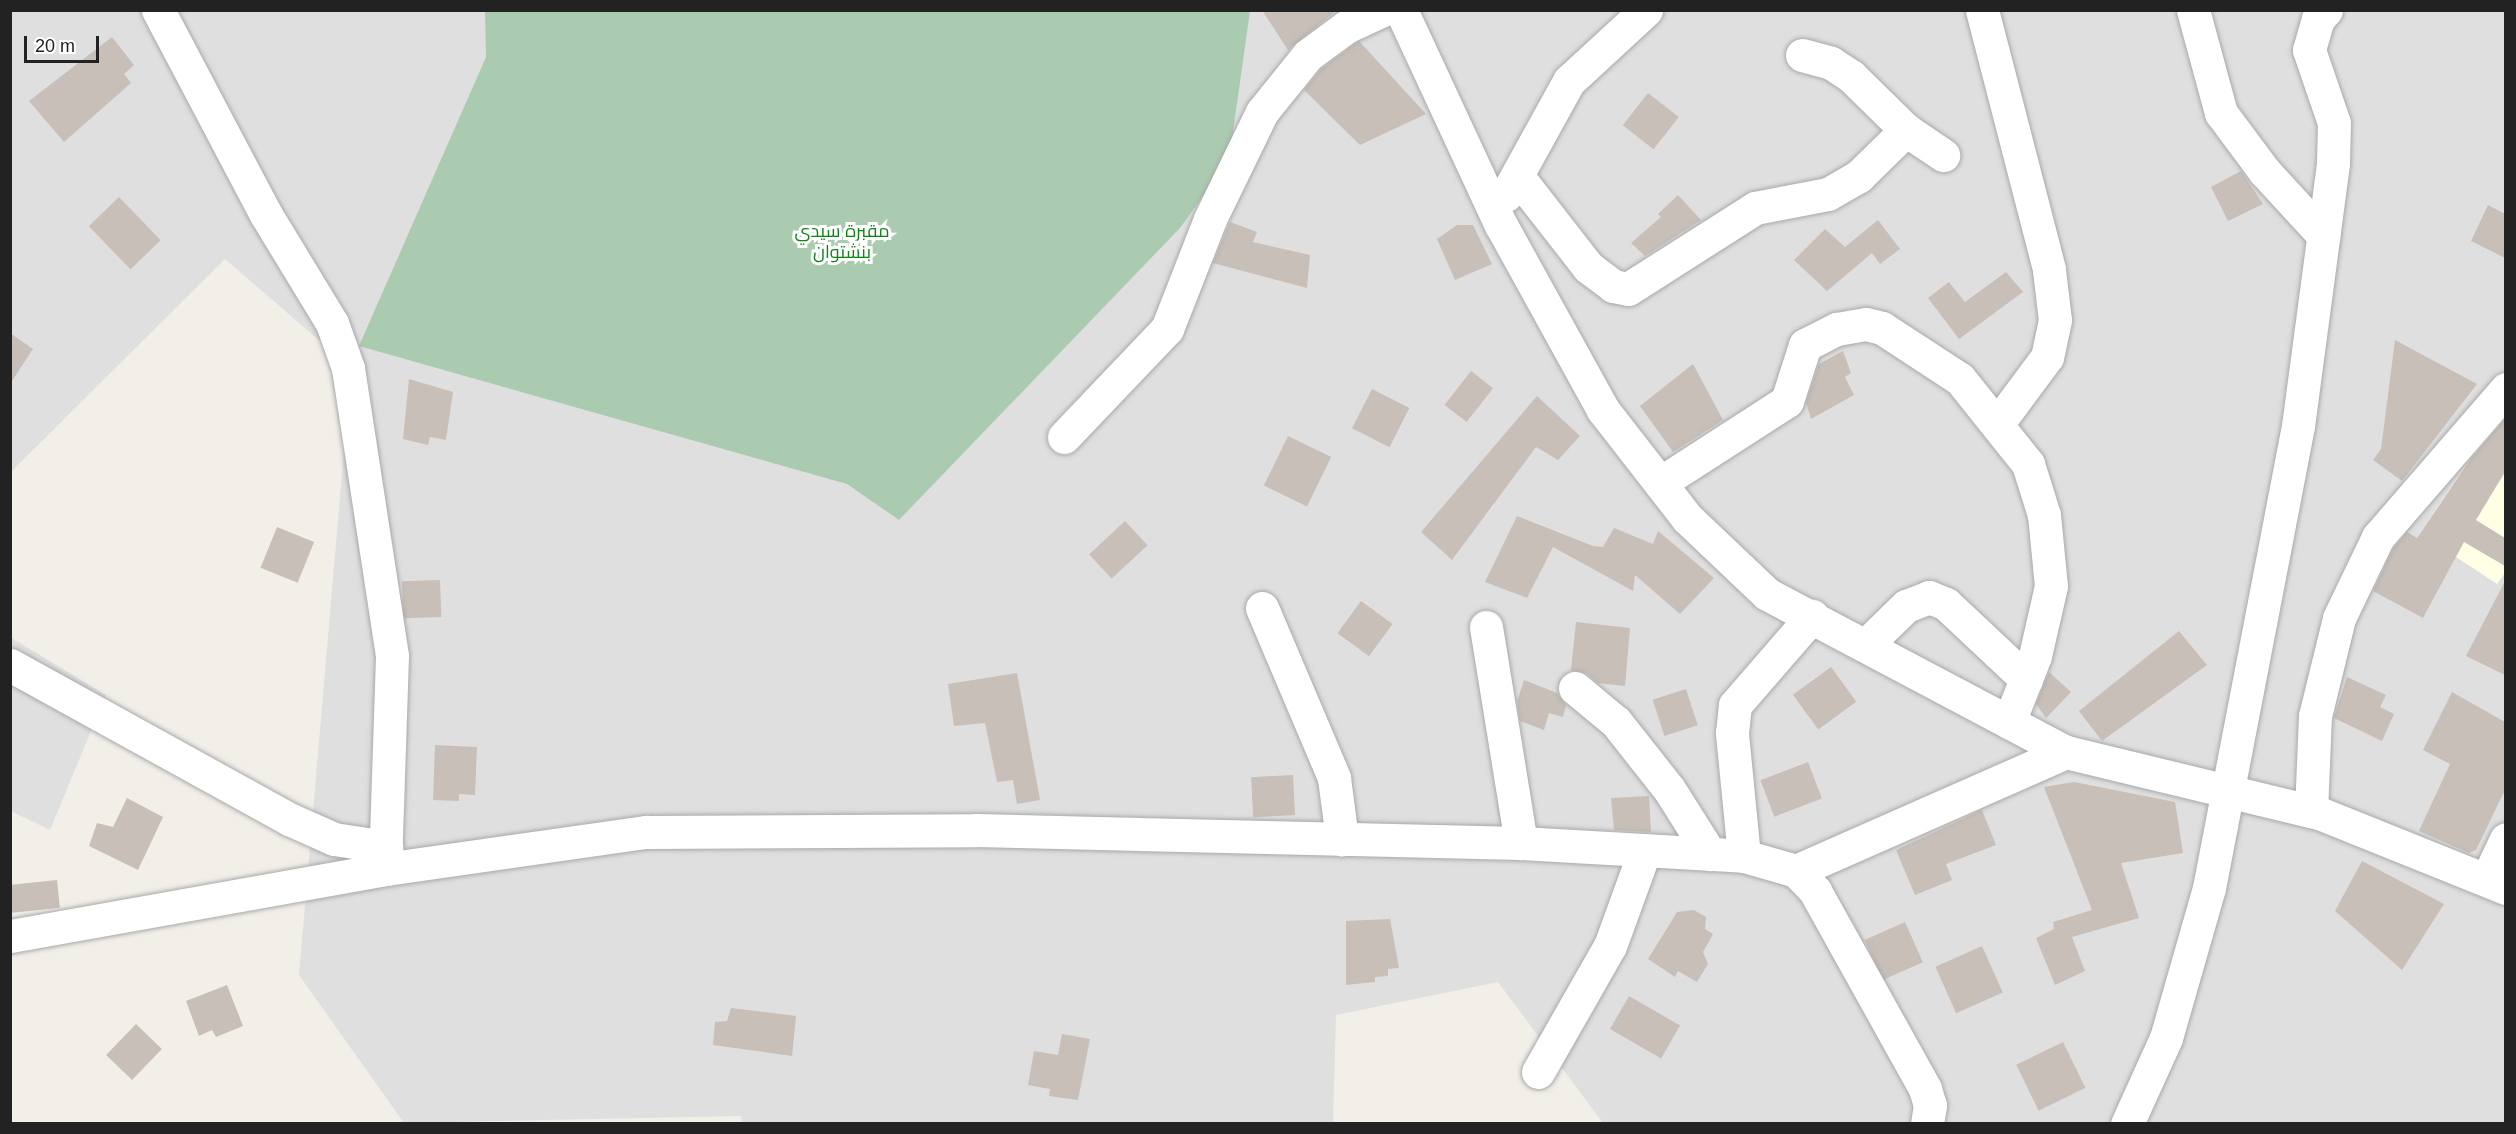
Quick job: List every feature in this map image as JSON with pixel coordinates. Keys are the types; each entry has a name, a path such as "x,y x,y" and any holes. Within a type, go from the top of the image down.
{"street":[{"path":"158,10 265,213 332,323 348,368 392,656 385,858"},
{"path":"1065,437 1167,329 1210,219 1262,112 1308,55 1346,27 1383,10"},
{"path":"1401,10 1495,212 1604,410 1686,518 1767,594 1786,608 1812,616 2066,752 2304,809 2496,884 2505,839"},
{"path":"1495,212 1518,177 1569,81 1647,10"},
{"path":"1982,10 2049,270 2055,320 2047,357 1998,423"},
{"path":"2193,10 2221,113 2265,172 2324,235"},
{"path":"2127,1124 2166,1038 2209,888 2298,426 2324,235 2334,123 2309,50 2318,19 2326,10"},
{"path":"1802,55 1831,63 1851,76 1906,130 1943,155"},
{"path":"1518,177 1588,267 1613,286 1628,290 1755,208 1828,194 1859,176 1906,130"},
{"path":"1660,483 1787,401 1805,345 1847,327 1866,324 1882,328 1960,379 1998,423 2028,464 2048,550 2051,586 2026,679 2009,722"},
{"path":"2304,809 2314,716 2339,618 2378,537 2505,389"},
{"path":"1866,645 1906,606 1929,597 1946,604 2026,679"},
{"path":"1262,608 1334,778 1342,839"},
{"path":"1744,856 1733,712 1748,687 1812,616"},
{"path":"1486,627 1521,843"},
{"path":"10,665 289,819 385,858"},
{"path":"1575,688 1616,723 1669,789 1710,854"},
{"path":"1796,870 2066,752"},
{"path":"10,936 385,858 646,832 976,830 1521,843 1744,856 1796,870 1815,891 1844,939 1924,1089 1930,1105 1927,1124"},
{"path":"1539,1072 1610,946 1645,850"}],"shaded area":[{"path":"11,11 2505,11 2505,1123 1603,1123 1498,982 1336,1015 1333,1123 742,1124 741,1116 404,1123 299,975 351,368 225,259 11,472"},
{"path":"2505,408 2505,573 2497,584 2420,533"},
{"path":"10,637 106,695 50,830 11,811"}],"green space":[{"name":"مقبرة سيدي بنشتوان","path":"485,11 1250,11 1229,160 1180,228 899,520 847,484 359,346 486,57"}],"building":[{"path":"1262,10 1337,10 1288,50"},
{"path":"112,37 134,65 124,74 131,83 64,142 29,101"},
{"path":"1359,41 1426,114 1360,145 1304,90 1321,69"},
{"path":"1648,93 1679,117 1653,149 1623,125"},
{"path":"2241,171 2263,204 2228,221 2211,187"},
{"path":"1678,195 1701,220 1645,256 1631,243 1661,217 1658,214"},
{"path":"119,197 161,240 130,269 89,226"},
{"path":"2488,205 2505,214 2505,258 2471,241"},
{"path":"1878,220 1900,249 1880,264 1872,253 1827,291 1794,260 1825,229 1845,247"},
{"path":"1230,222 1257,232 1253,242 1310,255 1307,288 1213,263"},
{"path":"1457,225 1473,225 1492,264 1455,280 1437,239"},
{"path":"2006,272 2023,292 1959,339 1928,298 1949,282 1965,302"},
{"path":"10,333 33,349 10,384"},
{"path":"2395,340 2477,384 2402,481 2373,460 2381,449"},
{"path":"1843,351 1851,373 1845,377 1854,395 1811,419 1806,402 1819,364"},
{"path":"1693,364 1723,420 1673,452 1640,406"},
{"path":"1471,371 1493,388 1467,422 1445,405"},
{"path":"409,379 453,392 446,440 430,437 428,445 403,439"},
{"path":"1372,389 1409,408 1389,447 1352,428"},
{"path":"1537,396 1580,436 1558,460 1536,447 1452,560 1421,532"},
{"path":"2505,418 2505,472 2476,520 2505,538 2505,566 2464,542 2423,618 2373,591 2394,547 2407,532 2417,538 2472,457"},
{"path":"1288,436 1331,457 1307,506 1264,485"},
{"path":"1517,516 1593,546 1603,547 1614,528 1653,544 1658,531 1714,578 1680,614 1635,575 1633,591 1553,547 1527,598 1485,582"},
{"path":"1125,521 1148,545 1112,579 1089,554"},
{"path":"277,527 314,542 298,583 261,568"},
{"path":"440,580 441,617 403,618 402,581"},
{"path":"2505,581 2505,675 2466,656"},
{"path":"1361,601 1393,624 1369,656 1337,633"},
{"path":"1576,622 1630,628 1625,686 1598,683 1586,673 1571,670"},
{"path":"2179,631 2207,665 2102,741 2079,711"},
{"path":"1831,667 1856,702 1818,729 1793,695"},
{"path":"2049,672 2071,692 2046,718 2036,704"},
{"path":"1017,673 1040,800 1017,804 1013,780 997,782 985,723 954,726 948,684"},
{"path":"2347,677 2386,695 2380,707 2394,714 2382,741 2334,718"},
{"path":"1524,680 1557,693 1566,705 1563,717 1549,713 1544,730 1520,721 1517,702"},
{"path":"1686,689 1698,725 1664,736 1653,700"},
{"path":"2452,692 2505,722 2505,790 2476,850 2469,853 2419,831 2450,764 2423,750"},
{"path":"435,745 477,747 475,795 459,794 459,801 433,800"},
{"path":"1808,762 1822,798 1774,817 1760,780"},
{"path":"1293,775 1295,815 1253,817 1251,777"},
{"path":"2074,782 2175,802 2183,853 2121,863 2139,918 2072,937 2085,971 2055,985 2036,938 2054,929 2053,922 2092,910 2044,787"},
{"path":"1649,796 1651,832 1614,830 1611,798"},
{"path":"127,798 163,817 138,870 89,846 97,823 113,827"},
{"path":"1982,810 1996,845 1946,864 1952,880 1915,895 1896,850"},
{"path":"2362,861 2444,904 2402,970 2335,911"},
{"path":"57,880 60,908 12,913 10,885"},
{"path":"1694,910 1706,917 1705,929 1713,934 1703,952 1708,964 1697,982 1678,971 1675,977 1648,959 1677,912"},
{"path":"1390,919 1399,968 1388,969 1388,976 1375,977 1375,982 1346,985 1346,921"},
{"path":"1905,922 1923,962 1883,980 1865,940"},
{"path":"1982,946 2003,993 1956,1013 1935,967"},
{"path":"227,985 243,1026 216,1037 212,1030 199,1036 186,1001"},
{"path":"1629,996 1680,1026 1661,1058 1610,1029"},
{"path":"731,1008 796,1016 792,1056 713,1045 715,1022 727,1021"},
{"path":"136,1024 162,1049 132,1080 106,1055"},
{"path":"1062,1034 1090,1039 1078,1100 1049,1096 1050,1089 1028,1085 1034,1051 1058,1055"},
{"path":"2063,1042 2085,1088 2039,1111 2016,1065"}]}
